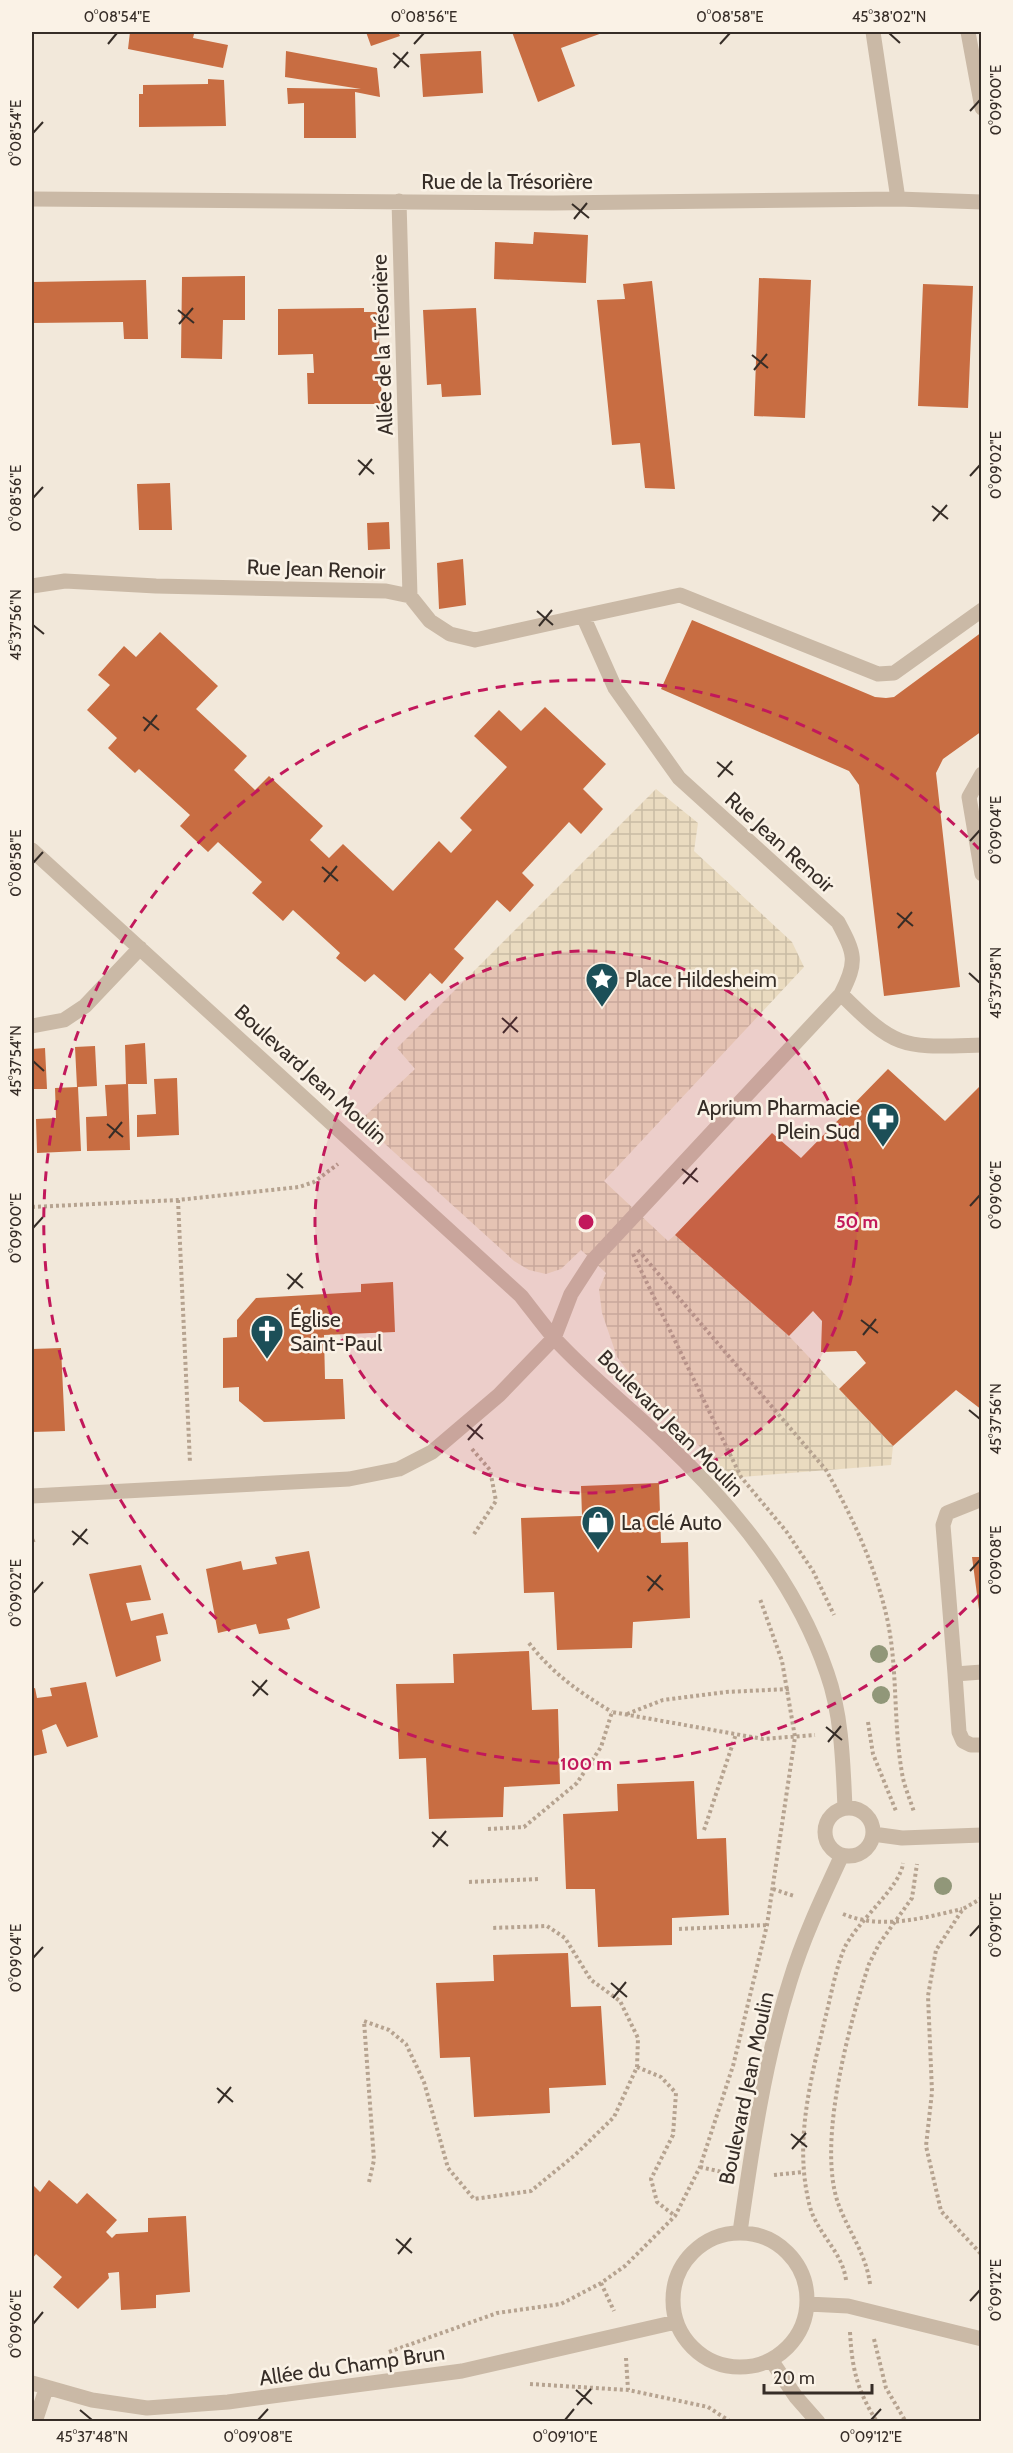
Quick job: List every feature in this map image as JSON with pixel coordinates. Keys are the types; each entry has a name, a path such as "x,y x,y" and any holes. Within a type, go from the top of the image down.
{"street":[{"path":"873,32 898,199"},
{"path":"968,32 981,108"},
{"name":"Rue de la Trésorière","path":"32,199 553,203 898,199 981,202"},
{"name":"Allée de la Trésorière","path":"399,201 410,596"},
{"name":"Rue Jean Renoir","path":"32,586 65,581 156,586 386,591 410,596 430,621 450,634 475,640 583,616 615,688 679,778 838,922 851,948 853,972 841,994 580,1276 554,1338"},
{"path":"583,616 680,595 878,674 894,673 981,610"},
{"path":"981,774 969,797 981,874"},
{"name":"Boulevard Jean Moulin","path":"32,850 521,1296 554,1338 712,1488 752,1536 781,1578 805,1621 828,1674 840,1733 845,1808"},
{"path":"32,1026 64,1020 85,1006 140,948"},
{"path":"841,994 882,1034 898,1041 917,1046 981,1045"},
{"path":"32,1496 349,1479 399,1469 432,1452 457,1431 499,1395 554,1338"},
{"path":"981,1499 947,1513 943,1525 959,1732 963,1741 971,1745 981,1744"},
{"path":"955,1674 981,1672"},
{"path":"845,1808 854,1808 866,1814 873,1825 873,1834 864,1851 851,1856 842,1855 831,1847 825,1832 831,1816 845,1808"},
{"path":"873,1834 902,1838 981,1835"},
{"name":"Boulevard Jean Moulin","path":"740,2232 746,2177 766,2072 790,1981 819,1905 842,1855"},
{"path":"740,2232 762,2235 781,2246 797,2262 806,2282 808,2304 805,2321 797,2337 786,2350 771,2360 749,2367 726,2366 704,2357 687,2342 676,2322 672,2297 678,2271 693,2250 714,2237 740,2232"},
{"path":"808,2304 848,2306 981,2339"},
{"name":"Allée du Champ Brun","path":"32,2383 46,2389 92,2400 147,2408 228,2402 462,2371 676,2322"},
{"path":"771,2360 796,2397 818,2421"},
{"path":"35,2421 46,2389"}],"path":[{"path":"32,1207 178,1200 299,1187 314,1182 328,1173 358,1145"},
{"path":"178,1200 191,1488"},
{"path":"621,1230 741,1477 786,1531 813,1571 837,1623"},
{"path":"621,1230 826,1470 846,1506 869,1558 887,1618 896,1684 902,1773 919,1836 912,1898 869,1964 861,1988 830,2140 838,2202 865,2258 875,2345 886,2388 906,2421"},
{"path":"457,1431 490,1470 496,1501 474,1534"},
{"path":"384,2353 497,2313 561,2304 626,2266 675,2216 700,2167 733,2066 767,1925 795,1737 789,1689 782,1661 759,1596"},
{"path":"529,1643 546,1665 570,1687 612,1712 763,1739 869,1730"},
{"path":"625,1715 663,1700 726,1692 789,1689"},
{"path":"488,1829 524,1827 577,1783 601,1747 612,1712"},
{"path":"867,1719 873,1754 890,1790 902,1838 903,1866 899,1876 861,1922 845,1948 834,1983 806,2108 803,2172 809,2205 815,2222 837,2252 844,2270 854,2375 864,2400 877,2421"},
{"path":"704,1830 736,1734"},
{"path":"469,1882 539,1879"},
{"path":"819,1905 861,1922 909,1921 963,1909 981,1898"},
{"path":"963,1909 936,1950 928,1996 932,2092 926,2146 941,2211 981,2255"},
{"path":"679,1929 767,1925"},
{"path":"369,2182 374,2160 364,2021 389,2030 406,2044 424,2082 448,2168 474,2199 531,2191 575,2155 614,2117 637,2067 638,2038 620,2001 591,1980 565,1938 547,1926 491,1928"},
{"path":"637,2067 661,2077 676,2093 673,2135 651,2179 657,2202 675,2216"},
{"path":"526,2384 628,2390 708,2407 731,2421"}],"shaded area":[{"name":"Place Hildesheim","path":"656,789 698,823 694,851 792,942 804,967 604,1181 668,1241 675,1235 789,1336 893,1446 891,1465 741,1477 727,1475 631,1375 617,1357 602,1313 599,1289 606,1273 581,1250 561,1269 546,1274 529,1270 514,1261 363,1124 365,1116 415,1069 397,1048"}],"building":[{"path":"130,32 194,34 193,38 228,45 223,68 128,49"},
{"path":"366,32 398,32 400,36 371,46"},
{"path":"512,32 605,32 561,48 575,86 538,102"},
{"path":"286,51 377,68 380,97 355,92 356,138 304,138 304,103 288,104 287,88 361,89 285,77"},
{"path":"481,51 483,93 423,97 420,54"},
{"path":"208,79 224,80 226,126 139,127 139,94 143,94 143,85 208,84"},
{"path":"534,232 588,235 586,283 494,279 495,242 533,244"},
{"path":"245,276 245,320 223,320 222,359 181,358 182,277"},
{"path":"759,278 811,280 805,418 754,416"},
{"path":"146,280 148,339 124,339 123,322 32,323 32,282"},
{"path":"652,281 675,489 645,488 640,443 612,445 597,300 625,299 623,284"},
{"path":"923,284 973,286 968,408 918,406"},
{"path":"364,308 364,312 378,312 382,404 308,404 307,373 314,373 313,354 278,355 278,309"},
{"path":"476,308 481,395 442,397 441,384 427,385 423,310"},
{"path":"170,483 172,530 139,530 137,484"},
{"path":"389,522 390,549 368,550 367,523"},
{"path":"463,559 466,605 439,609 437,563"},
{"path":"692,620 875,697 886,698 894,697 982,632 982,731 943,759 936,773 960,987 884,996 859,785 849,771 661,689"},
{"path":"160,632 218,686 196,709 247,756 234,770 255,790 269,776 323,826 310,840 329,858 343,844 393,891 439,841 451,853 472,830 460,818 507,767 474,736 499,710 521,731 545,707 606,764 583,789 603,809 581,834 569,822 522,873 534,885 510,912 497,900 454,949 464,958 442,984 430,973 405,1001 374,974 365,982 336,958 340,953 293,910 283,921 252,893 262,882 218,842 208,852 180,826 190,815 139,769 135,773 108,748 117,738 87,710 110,685 98,675 124,646 136,657"},
{"path":"145,1043 147,1084 126,1084 125,1045"},
{"path":"95,1046 97,1086 78,1087 81,1151 37,1153 36,1119 56,1118 55,1088 77,1087 75,1047"},
{"path":"45,1048 47,1089 32,1089 32,1049"},
{"path":"888,1069 945,1121 982,1084 982,1410 956,1390 893,1446 839,1389 866,1363 856,1351 821,1352 822,1321 813,1311 789,1336 675,1235 772,1133 801,1158"},
{"path":"177,1078 179,1135 137,1137 137,1115 156,1114 154,1079"},
{"path":"128,1084 130,1150 87,1151 86,1117 107,1116 105,1085"},
{"name":"Église Saint-Paul","path":"393,1282 395,1332 324,1335 325,1379 343,1379 345,1419 264,1422 239,1401 239,1387 223,1388 223,1338 237,1337 237,1320 256,1298 361,1292 361,1284"},
{"path":"61,1348 65,1431 32,1432 32,1349"},
{"path":"659,1483 661,1543 688,1542 690,1618 633,1622 632,1648 557,1650 554,1592 524,1593 521,1518 582,1516 581,1486"},
{"path":"309,1551 320,1608 287,1619 290,1629 259,1634 256,1624 218,1633 206,1569 241,1561 243,1570 277,1564 275,1557"},
{"path":"972,1557 982,1557 982,1617 980,1617"},
{"path":"141,1565 151,1600 126,1603 131,1621 163,1613 168,1634 156,1636 161,1661 116,1677 89,1574"},
{"path":"529,1651 532,1710 558,1709 560,1784 504,1787 503,1817 429,1819 426,1758 399,1759 396,1684 454,1683 453,1654"},
{"path":"86,1682 98,1737 67,1747 56,1724 42,1730 47,1753 33,1756 32,1689 35,1688 37,1698 52,1696 50,1688"},
{"path":"694,1781 697,1839 726,1838 729,1915 672,1918 672,1945 598,1947 595,1889 566,1889 563,1814 618,1811 617,1784"},
{"path":"568,1953 571,2007 601,2006 606,2085 549,2088 550,2113 474,2117 470,2057 440,2058 436,1983 494,1981 493,1955"},
{"path":"49,2180 77,2204 87,2193 117,2220 106,2232 112,2238 116,2234 148,2232 148,2218 186,2216 190,2292 156,2295 156,2308 121,2310 119,2272 108,2273 109,2278 78,2309 53,2287 62,2277 36,2254 32,2259 32,2184 40,2192"}],"place":[{"name":"Place Hildesheim","path":"602,1008"},
{"name":"Aprium Pharmacie Plein Sud","path":"883,1148"},
{"name":"Église Saint-Paul","path":"267,1360"},
{"name":"La Clé Auto","path":"598,1551"}]}
